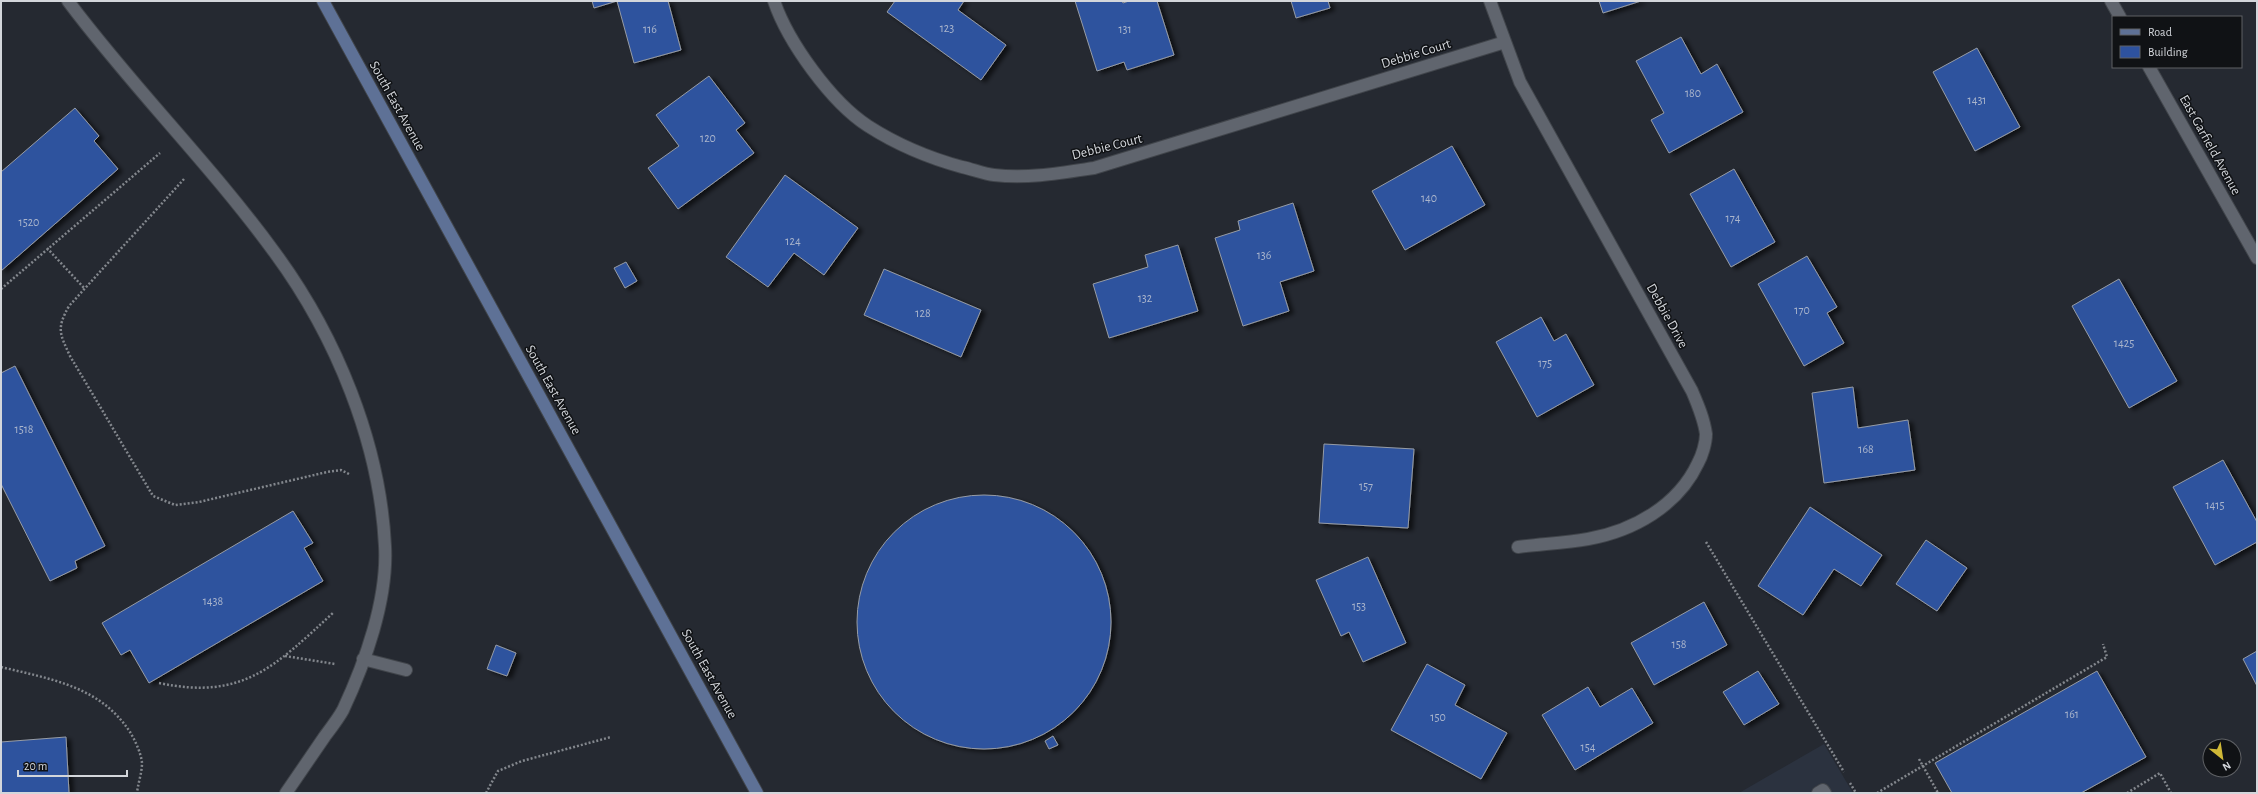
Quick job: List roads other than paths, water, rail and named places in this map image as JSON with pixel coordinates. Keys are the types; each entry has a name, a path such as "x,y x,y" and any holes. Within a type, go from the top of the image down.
{"main road":[{"name":"South East Avenue","path":"323,1 757,793"}],"street":[{"path":"68,1 98,43 180,136 244,212 294,280 330,347 357,410 378,486 386,548 382,591 372,635 364,659 342,712 286,793"},
{"name":"Debbie Court","path":"774,1 801,54 830,92 867,125 913,150 941,161 994,175 1042,176 1094,168 1505,42"},
{"name":"Debbie Drive","path":"1490,1 1520,82 1692,391 1701,411 1706,436 1701,457 1691,478 1662,509 1631,526 1588,539 1518,547"},
{"path":"2111,1 2119,16"},
{"name":"East Garfield Avenue","path":"2150,68 2257,258"},
{"path":"364,659 406,670"},
{"path":"1818,793 1823,790 1825,793"}]}
